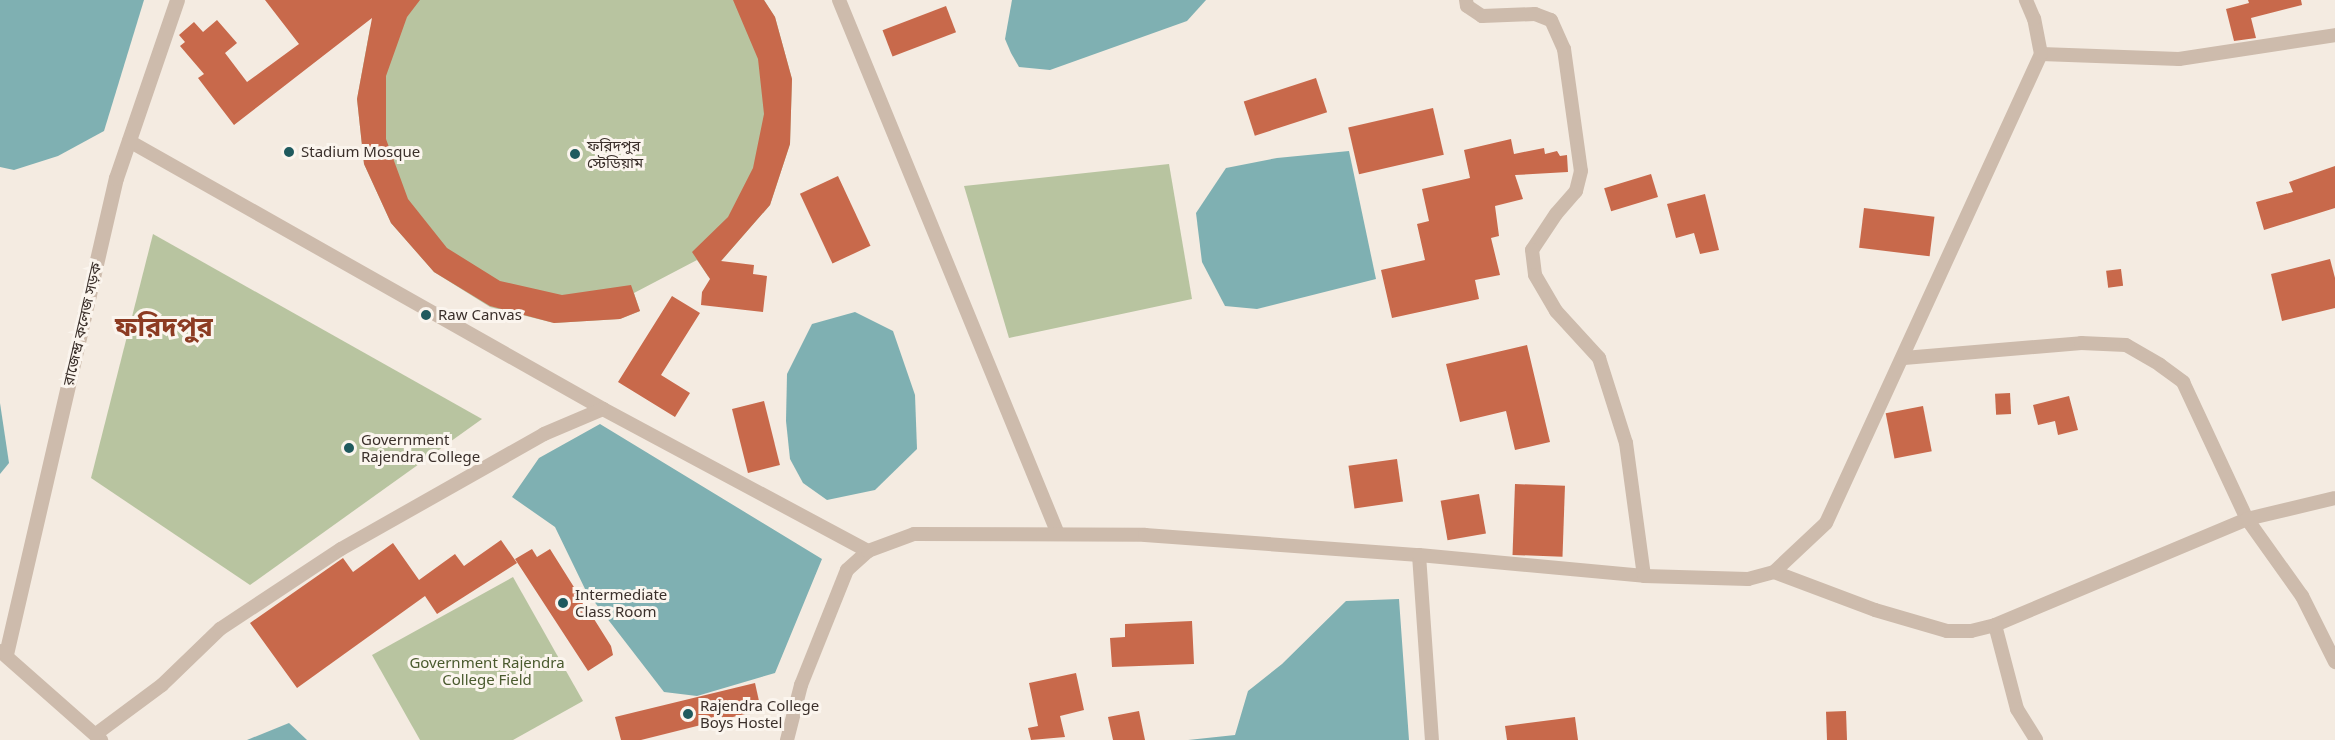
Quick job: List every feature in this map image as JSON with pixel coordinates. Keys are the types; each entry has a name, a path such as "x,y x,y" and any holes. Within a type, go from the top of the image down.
{"street":[{"name":"রাজেন্দ্র কলেজ সড়ক","path":"3,652 116,178 177,0"},
{"path":"839,0 1058,534"},
{"path":"1466,0 1467,6 1482,16 1536,14 1551,20 1564,49 1581,171 1576,190 1556,214 1532,250 1535,275 1556,311 1599,358 1626,443 1644,576"},
{"path":"787,740 801,685 847,570 868,551 914,534 1145,535 1419,555 1644,576 1748,579 1774,572 1826,523 1904,358 2041,54 2034,19 2026,0"},
{"path":"2041,54 2179,59 2335,35"},
{"path":"129,141 603,409 868,551"},
{"path":"1904,358 2081,344 2126,345 2183,382 2247,519 2302,596 2335,662"},
{"path":"3,652 99,737 162,685 220,629 341,549 544,434 603,409"},
{"path":"1774,572 1875,610 1947,631 1971,631 1995,625 2247,519 2335,498"},
{"path":"1419,555 1432,740"},
{"path":"1995,625 2018,709 2036,740"}],"green space":[{"name":"ফরিদপুর স্টেডিয়াম","path":"395,0 764,0 775,17 792,79 790,144 770,205 708,276 697,260 634,293 640,311 620,319 554,323 490,307 434,272 391,223 364,164 357,99 370,28"},
{"path":"1169,164 1192,299 1009,338 964,186"},
{"path":"153,234 482,419 250,585 91,478"},
{"name":"Government Rajendra College Field","path":"513,577 583,701 513,740 420,740 372,655"}],"water":[{"path":"0,0 144,0 104,131 58,156 14,170 0,167"},
{"path":"1012,0 1206,0 1187,21 1050,70 1019,67 1011,53 1005,39"},
{"path":"1349,151 1376,279 1257,309 1225,306 1202,262 1196,213 1226,168 1277,158"},
{"path":"855,312 893,331 915,395 917,449 875,490 827,500 803,483 790,459 786,421 787,374 812,324"},
{"path":"0,403 9,463 0,474"},
{"path":"600,424 822,559 775,673 697,696 664,692 586,591 555,527 512,497 539,458"},
{"path":"1399,599 1409,740 1188,740 1235,735 1248,691 1282,664 1346,601"},
{"path":"289,723 307,740 247,740"}],"building":[{"path":"265,0 420,0 407,17 386,76 386,139 408,199 447,248 500,281 562,295 631,285 640,311 620,319 554,323 490,306 434,272 391,223 364,164 357,99 372,18 234,125 198,78 204,74 180,46 185,42 179,35 194,22 203,32 217,20 237,43 225,53 247,82 299,44"},
{"path":"733,0 764,0 775,17 792,79 790,144 770,205 721,261 754,265 753,274 767,276 763,312 701,305 702,292 710,279 692,252 728,217 753,168 764,114 758,59"},
{"path":"2248,0 2301,0 2302,5 2251,18 2256,38 2234,41 2226,9 2249,3"},
{"path":"946,6 956,32 893,57 883,30"},
{"path":"1316,78 1327,112 1255,136 1244,101"},
{"path":"1433,108 1444,155 1359,174 1348,128"},
{"path":"1511,139 1514,154 1544,148 1545,154 1557,151 1560,156 1567,155 1568,172 1515,175 1523,199 1495,206 1499,236 1491,238 1500,275 1475,280 1479,299 1392,318 1381,270 1425,260 1417,224 1429,221 1422,189 1470,178 1464,150"},
{"path":"2335,166 2335,208 2264,230 2256,202 2293,192 2289,182"},
{"path":"1651,174 1658,197 1611,211 1604,188"},
{"path":"838,176 871,246 832,264 800,194"},
{"path":"1705,194 1719,250 1700,254 1694,233 1676,238 1667,204"},
{"path":"1864,208 1934,217 1930,256 1859,248"},
{"path":"2330,259 2335,278 2335,308 2282,321 2271,274"},
{"path":"2121,269 2123,286 2108,288 2106,271"},
{"path":"672,296 700,313 661,375 690,393 675,417 618,382"},
{"path":"1527,345 1550,442 1515,450 1506,411 1460,422 1446,364"},
{"path":"2010,393 2011,414 1996,415 1995,394"},
{"path":"2069,396 2078,430 2058,435 2055,421 2038,425 2033,405"},
{"path":"764,401 780,465 748,473 732,409"},
{"path":"1923,406 1932,451 1894,458 1886,413"},
{"path":"1397,459 1403,502 1354,508 1348,466"},
{"path":"1515,484 1565,486 1562,557 1513,555"},
{"path":"1479,494 1486,533 1448,540 1441,501"},
{"path":"501,540 517,563 437,614 425,596 297,688 250,623 343,558 353,572 393,543 419,580 455,554 464,566"},
{"name":"Intermediate Class Room","path":"532,549 537,557 550,549 611,646 613,655 588,671 515,559"},
{"path":"1192,621 1194,664 1112,667 1110,638 1125,637 1125,624"},
{"path":"1076,673 1084,710 1060,716 1065,737 1031,740 1028,728 1038,726 1029,683"},
{"name":"Rajendra College Boys Hostel","path":"755,683 761,710 641,740 621,740 615,717"},
{"path":"1139,711 1145,740 1113,740 1108,717"},
{"path":"1846,711 1847,740 1827,740 1826,712"},
{"path":"1575,717 1578,740 1507,740 1505,726"}],"place":[{"name":"Stadium Mosque","path":"289,152"},
{"name":"ফরিদপুর স্টেডিয়াম","path":"575,154"},
{"name":"Raw Canvas","path":"426,315"},
{"name":"Government Rajendra College","path":"349,448"},
{"name":"Intermediate Class Room","path":"563,603"},
{"name":"Rajendra College Boys Hostel","path":"688,714"}],"district":[{"name":"ফরিদপুর","path":"164,326"}]}
